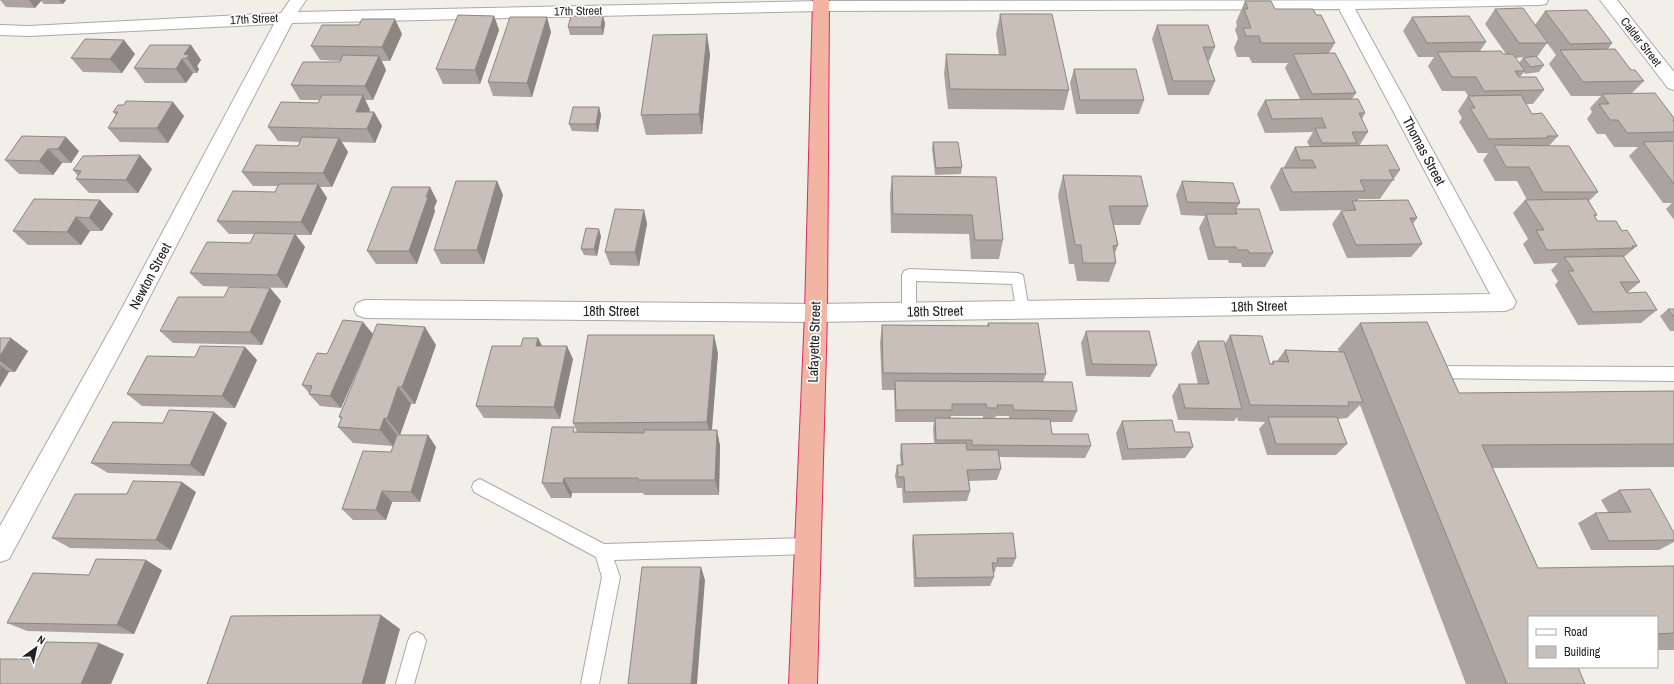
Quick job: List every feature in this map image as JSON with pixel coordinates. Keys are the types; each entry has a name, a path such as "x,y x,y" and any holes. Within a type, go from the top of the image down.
{"highway":[{"name":"Lafayette Street","path":"803,684 816,313 821,3"}],"street":[{"name":"Newton Street","path":"0,550 123,327 286,18 298,0"},
{"name":"17th Street","path":"0,30 29,31 286,18 821,3 1540,0"},
{"name":"Calder Street","path":"1608,0 1674,84"},
{"name":"Thomas Street","path":"1343,2 1505,302"},
{"name":"18th Street","path":"365,309 816,313 1505,302"}],"lane":[{"path":"909,312 909,275 1018,279 1022,310"},
{"path":"1426,372 1674,374"},
{"path":"480,487 603,552 807,546"},
{"path":"590,684 611,577 603,552"},
{"path":"405,684 416,641"}],"building":[{"path":"1245,1 1271,1 1275,9 1313,9 1316,15 1321,15 1335,43 1261,43 1259,36 1246,36 1243,28 1251,28 1244,9 1248,9"},
{"path":"1523,8 1548,43 1519,43 1495,9"},
{"path":"1587,10 1612,43 1570,44 1545,11"},
{"path":"1000,14 1052,14 1069,90 950,89 946,54 1006,55"},
{"path":"458,15 494,16 475,70 436,69"},
{"path":"571,16 603,16 601,27 568,27"},
{"path":"1469,16 1486,42 1427,43 1412,17"},
{"path":"510,17 547,17 527,83 488,82"},
{"path":"362,19 395,19 382,47 311,46 322,25 359,25"},
{"path":"1157,25 1208,25 1215,47 1203,47 1215,81 1173,81"},
{"path":"707,34 699,114 641,115 653,35"},
{"path":"85,39 124,40 110,59 71,58"},
{"path":"150,45 191,45 184,54 189,55 187,58 182,59 176,69 134,68"},
{"path":"1615,49 1631,70 1635,70 1644,81 1583,82 1560,50"},
{"path":"1501,51 1503,54 1513,54 1525,71 1515,71 1519,77 1536,77 1544,90 1484,91 1476,77 1452,77 1437,52"},
{"path":"1335,53 1356,93 1312,94 1293,54"},
{"path":"343,55 379,56 365,86 291,85 303,62 340,62"},
{"path":"1536,56 1544,65 1531,67 1523,58"},
{"path":"1074,69 1136,69 1144,100 1080,100"},
{"path":"1655,93 1674,118 1674,132 1627,133 1618,120 1610,120 1599,104 1609,104 1602,94"},
{"path":"322,95 363,95 356,112 374,112 367,129 268,127 281,102 318,103"},
{"path":"1521,95 1532,114 1542,113 1558,136 1547,136 1548,138 1489,139 1470,108 1475,108 1468,96"},
{"path":"1358,99 1365,113 1359,113 1368,132 1352,132 1357,143 1322,143 1315,128 1326,128 1322,118 1272,119 1265,100"},
{"path":"126,101 173,102 157,128 108,128 118,112 113,112 118,105 124,105"},
{"path":"573,107 599,107 596,124 569,124"},
{"path":"22,136 66,137 58,149 48,149 39,161 5,160"},
{"path":"302,137 339,138 323,173 242,172 256,145 298,146"},
{"path":"1674,141 1674,184 1643,142"},
{"path":"933,142 958,142 962,167 936,168"},
{"path":"1387,145 1400,170 1389,170 1394,180 1360,180 1365,191 1292,192 1281,168 1316,168 1312,160 1300,160 1295,147"},
{"path":"1494,145 1569,146 1598,192 1543,192 1529,167 1506,167"},
{"path":"140,155 126,180 76,179 81,171 73,170 83,156"},
{"path":"1063,175 1141,176 1148,206 1109,206 1118,245 1113,246 1116,263 1083,263 1081,245 1075,245"},
{"path":"892,176 996,177 1003,240 975,240 972,215 893,214"},
{"path":"456,181 497,181 477,250 434,250"},
{"path":"1182,181 1233,183 1240,203 1187,202"},
{"path":"279,184 318,184 301,222 217,221 233,191 275,192"},
{"path":"392,187 430,187 426,197 428,197 409,251 367,251"},
{"path":"34,199 100,200 89,218 76,217 67,232 13,231"},
{"path":"1587,199 1597,215 1594,215 1597,221 1616,221 1622,231 1627,230 1637,246 1632,246 1633,248 1547,250 1536,230 1544,230 1525,200"},
{"path":"1408,200 1417,218 1410,218 1422,244 1356,245 1341,211 1356,210 1352,201"},
{"path":"615,209 644,210 635,252 605,252"},
{"path":"1235,209 1259,209 1273,253 1249,253 1248,250 1237,250 1236,247 1215,247 1206,214 1237,214"},
{"path":"586,228 599,229 594,249 581,249"},
{"path":"255,233 295,234 277,275 190,273 207,242 250,243"},
{"path":"1623,256 1640,282 1620,282 1627,293 1646,292 1657,310 1593,312 1568,271 1574,271 1564,257"},
{"path":"229,287 270,288 250,332 160,331 178,297 224,297"},
{"path":"1668,309 1674,309 1674,317"},
{"path":"343,320 363,322 330,396 309,394 312,386 302,385 317,353 327,354"},
{"path":"1427,322 1459,393 1674,391 1674,444 1482,445 1538,568 1674,566 1674,633 1658,634 1658,616 1528,616 1528,668 1578,668 1585,684 1507,684 1360,323"},
{"path":"988,323 1038,323 1046,374 883,373 882,325 989,326"},
{"path":"377,324 425,327 402,387 398,387 387,419 384,418 380,430 338,427 342,417 339,417"},
{"path":"1086,331 1149,331 1157,365 1092,364"},
{"path":"588,335 714,335 707,422 573,423"},
{"path":"1230,335 1262,336 1270,364 1274,364 1273,361 1289,362 1285,350 1344,352 1363,402 1348,402 1349,406 1250,405"},
{"path":"0,338 11,338 0,356"},
{"path":"523,338 538,338 536,346 567,346 554,407 476,406 492,346 521,346"},
{"path":"1198,341 1224,341 1242,409 1185,408 1179,384 1209,384"},
{"path":"200,346 245,347 222,396 127,394 147,356 195,357"},
{"path":"895,381 1072,382 1077,411 1013,410 1013,405 997,405 998,408 987,408 986,404 952,404 952,410 896,410"},
{"path":"169,410 214,412 190,465 91,463 113,422 163,423"},
{"path":"1268,417 1337,417 1347,444 1276,444"},
{"path":"935,418 1050,419 1052,434 1088,434 1091,446 972,445 972,440 936,440"},
{"path":"1172,420 1175,432 1189,432 1193,447 1128,449 1122,421"},
{"path":"552,427 574,427 573,432 644,433 644,430 717,430 715,480 564,478 563,483 542,483"},
{"path":"397,435 428,435 411,492 382,491 376,510 342,509 363,451 391,452"},
{"path":"966,443 967,450 998,450 1001,469 967,470 970,491 905,492 904,477 898,477 897,465 903,465 901,444"},
{"path":"133,481 182,482 156,540 52,538 75,494 127,494"},
{"path":"1650,489 1674,533 1674,540 1609,541 1595,513 1631,512 1619,490"},
{"path":"1013,533 1016,558 997,558 998,563 992,563 994,577 916,578 913,535"},
{"path":"96,559 146,560 117,625 7,623 33,573 89,575"},
{"path":"642,567 701,567 691,684 628,684"},
{"path":"381,615 362,684 207,684 231,616"},
{"path":"46,642 99,643 81,684 0,684 0,659 38,659"}]}
